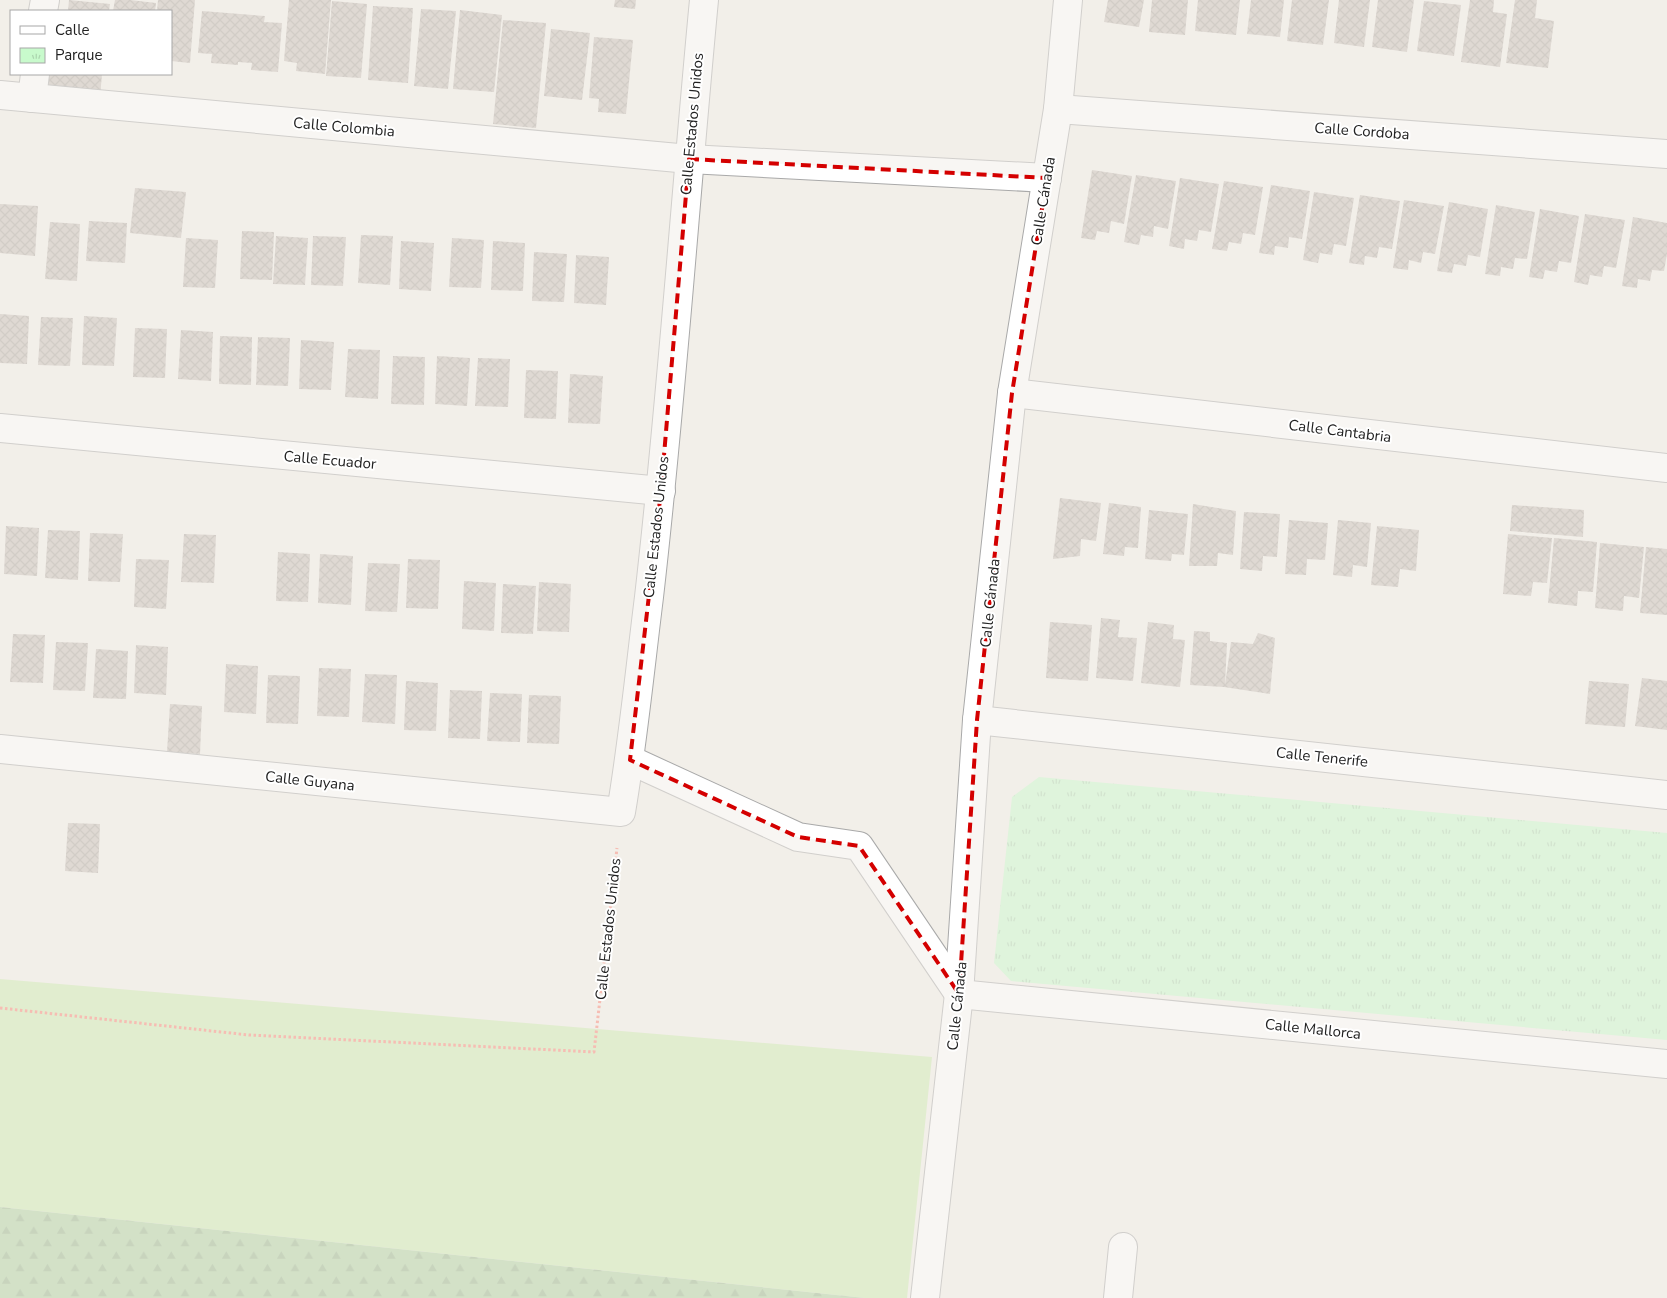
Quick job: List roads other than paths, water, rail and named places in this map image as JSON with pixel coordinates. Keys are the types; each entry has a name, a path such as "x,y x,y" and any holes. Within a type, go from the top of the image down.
{"street":[{"name":"Calle Estados Unidos","path":"621,812 630,760 661,491 704,0"},
{"name":"Calle Cánada","path":"925,1298 959,994 977,720 1012,393 1058,109 1068,0"},
{"name":"Calle Colombia","path":"0,95 34,86 689,159 1047,178"},
{"name":"Calle Cordoba","path":"1058,109 1667,154"},
{"name":"Calle Cantabria","path":"1012,393 1667,468"},
{"name":"Calle Ecuador","path":"0,428 661,491"},
{"name":"Calle Tenerife","path":"977,720 1667,795"},
{"name":"Calle Guyana","path":"0,749 621,812"},
{"path":"630,760 798,837 859,846 959,994"},
{"name":"Calle Mallorca","path":"959,994 1667,1064"},
{"path":"1118,1298 1123,1247"}]}
